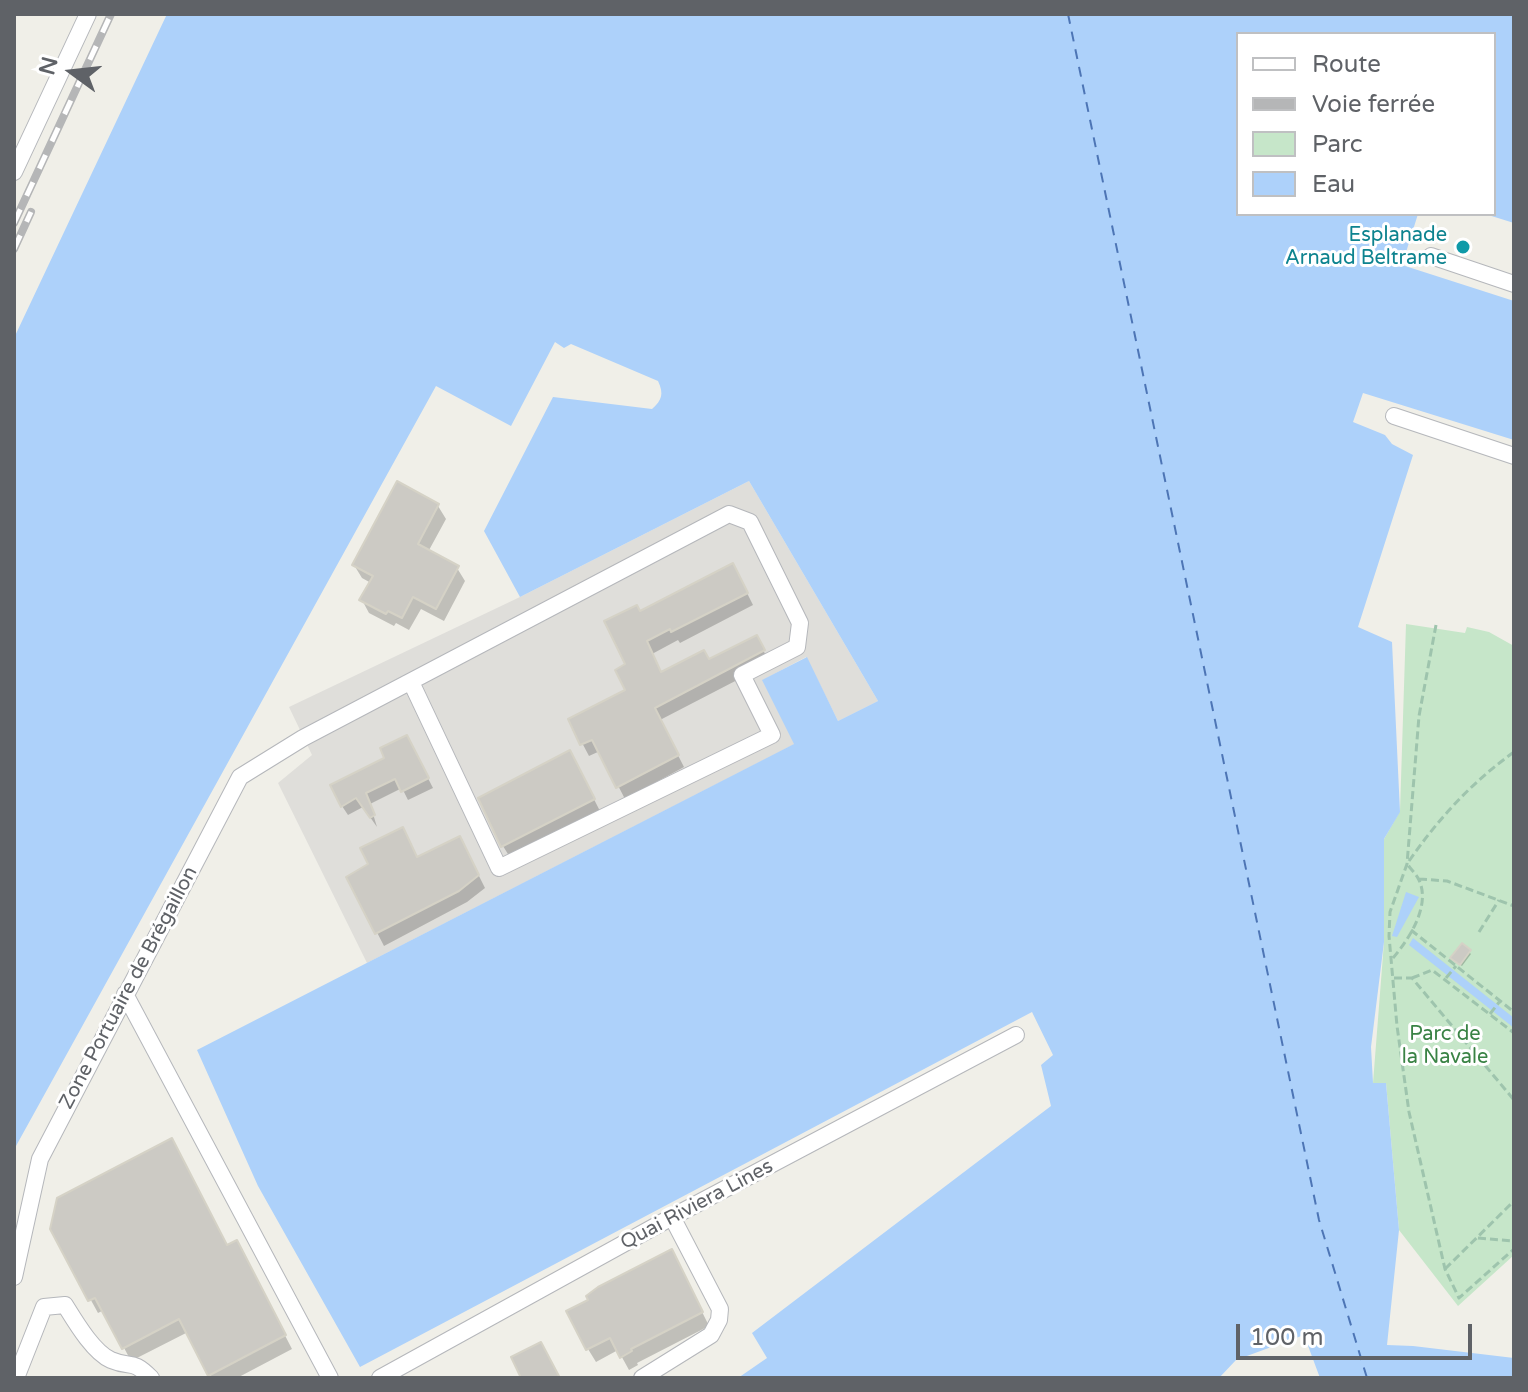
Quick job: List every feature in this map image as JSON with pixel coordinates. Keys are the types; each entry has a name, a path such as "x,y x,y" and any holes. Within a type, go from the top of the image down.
{"street":[{"path":"14,172 88,14"},
{"path":"1431,256 1514,284"},
{"path":"1394,416 1514,456"},
{"name":"Zone Portuaire de Brégaillon","path":"14,1277 40,1159 240,777 303,738 729,514 750,522 800,623 797,647 742,675 772,735 499,868 411,682"},
{"path":"125,994 330,1378"},
{"name":"Quai Riviera Lines","path":"380,1378 672,1217 1016,1035"},
{"path":"642,1378 711,1335 719,1320 720,1309 672,1217"},
{"path":"16,1378 44,1307 65,1305 85,1335 109,1360 138,1365 151,1378"}],"path":[{"path":"1436,625 1419,716 1407,864 1390,912 1389,936 1397,1026 1409,1112 1445,1269 1459,1298 1514,1249"},
{"path":"1407,864 1469,787 1514,752"},
{"path":"1393,958 1418,918 1423,896 1419,879 1407,864"},
{"path":"1419,879 1447,881 1514,906"},
{"path":"1479,932 1499,900"},
{"path":"1411,930 1514,1012"},
{"path":"1445,979 1456,966"},
{"path":"1394,978 1412,978 1432,970 1514,1033"},
{"path":"1412,978 1514,1100"},
{"path":"1490,1014 1500,1001"},
{"path":"1445,1269 1514,1201"},
{"path":"1478,1238 1514,1241"}],"shaded area":[{"path":"749,481 878,701 838,721 806,657 763,680 795,744 367,963 278,783 312,755 289,707 520,597"}],"green space":[{"name":"Parc de la Navale","path":"1406,624 1465,633 1467,627 1489,632 1514,646 1514,1255 1458,1306 1399,1230 1386,1083 1373,1083 1384,942 1384,839 1400,811"}],"water":[{"path":"167,14 1514,14 1514,223 1491,216 1496,216 1496,32 1236,32 1236,216 1417,216 1402,265 1514,301 1514,440 1363,393 1353,422 1385,435 1392,444 1413,455 1358,627 1392,642 1400,812 1384,839 1384,942 1371,1047 1373,1083 1386,1083 1399,1230 1387,1345 1514,1358 1514,1378 1320,1378 1304,1335 1236,1360 1219,1378 738,1378 767,1358 752,1333 1051,1106 1041,1065 1053,1055 1032,1012 360,1367 258,1186 197,1050 794,744 762,680 807,657 838,721 878,701 749,481 520,597 484,531 553,397 652,409 661,396 658,381 571,344 564,348 555,342 511,426 436,386 14,1146 14,338"},
{"path":"1406,892 1419,897 1397,937 1392,936"},
{"path":"1413,938 1514,1018 1514,1028 1409,945"}],"building":[{"path":"397,481 439,504 418,544 459,566 436,609 413,597 402,618 388,611 386,614 359,600 373,576 352,565"},
{"path":"733,563 748,593 647,641 661,672 704,650 709,659 757,635 765,650 655,708 679,755 616,788 592,740 580,745 568,719 625,690 615,670 625,664 604,621 637,605 640,611"},
{"path":"407,735 429,778 401,792 395,779 366,793 375,815 370,818 356,798 341,807 330,785 384,758 380,748"},
{"path":"570,750 595,799 501,847 478,798"},
{"path":"403,827 417,857 460,836 479,875 459,891 375,934 346,877 368,864 360,848"},
{"path":"1462,943 1471,950 1460,965 1450,958"},
{"path":"172,1138 227,1245 237,1240 286,1335 208,1376 179,1319 122,1349 95,1298 88,1301 50,1229 57,1198"},
{"path":"672,1249 703,1312 631,1349 620,1358 610,1338 586,1350 566,1311 588,1300 586,1296 598,1287"},
{"path":"541,1342 560,1378 521,1378 511,1357"}],"ferry route":[{"path":"1068,14 1319,1220 1367,1378"}],"railway":[{"path":"14,223 111,14"},
{"path":"14,249 31,212"}],"place":[{"name":"Esplanade Arnaud Beltrame","path":"1463,247"}]}
